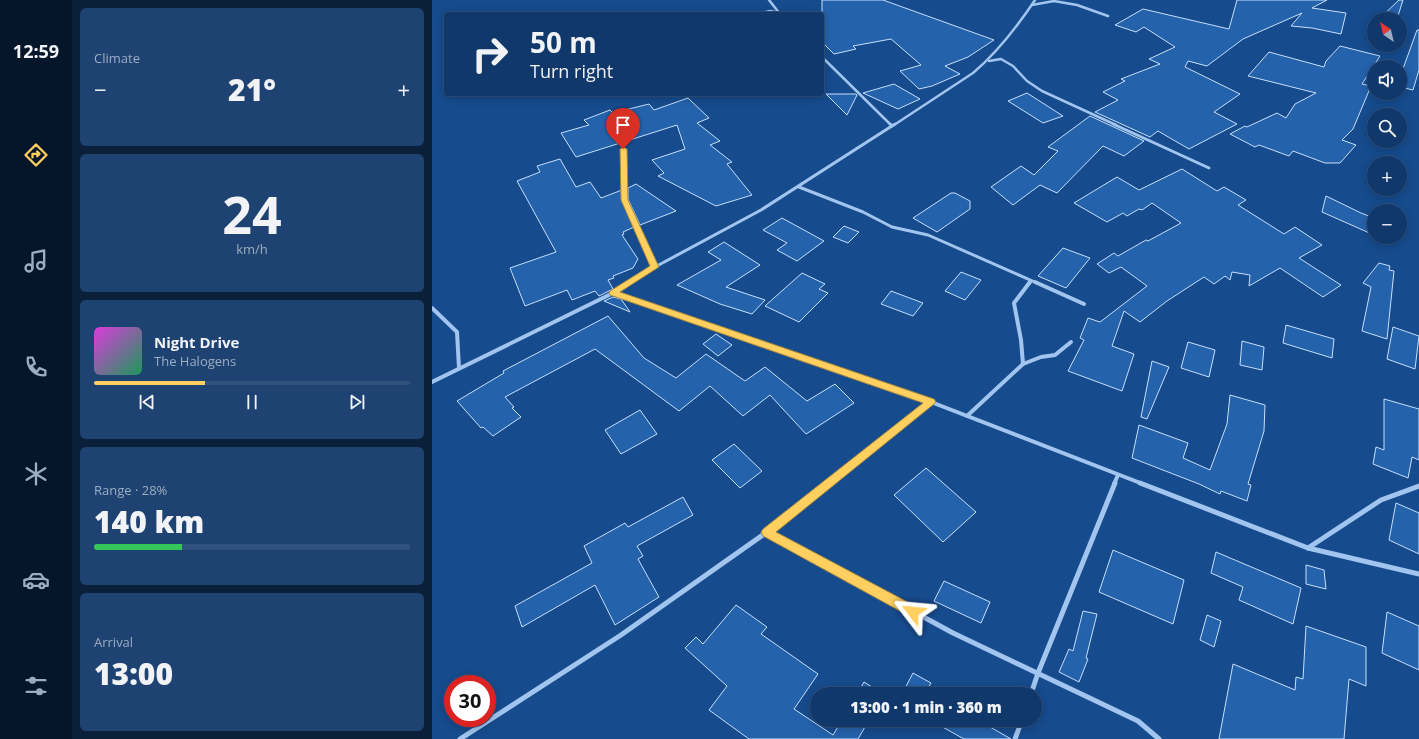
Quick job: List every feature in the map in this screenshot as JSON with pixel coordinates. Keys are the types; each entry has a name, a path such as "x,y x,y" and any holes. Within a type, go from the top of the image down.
{"street":[{"path":"769,0 778,12"},
{"path":"432,382 613,293 655,267 761,210 799,187 988,61 1017,28 1035,0"},
{"path":"1032,5 1054,2 1077,5 1108,16"},
{"path":"824,59 892,126"},
{"path":"988,61 1000,59 1013,66 1027,81 1042,92 1209,168"},
{"path":"623,149 625,200 655,267"},
{"path":"799,187 863,212 892,226 928,235 1084,304"},
{"path":"1023,364 1021,340 1014,303 1031,280"},
{"path":"613,293 931,402 1308,548 1419,574"},
{"path":"432,308 457,332 459,368"},
{"path":"967,416 1023,364 1041,357 1055,355 1071,342"},
{"path":"460,739 621,635 767,532 931,402"},
{"path":"1033,687 1118,475"},
{"path":"1308,548 1382,500 1419,486"},
{"path":"767,532 953,633 1138,721 1159,739"},
{"path":"1016,739 1020,727"}],"building":[{"path":"822,0 883,0 994,40 968,57 945,66 960,74 932,86 919,89 900,71 921,65 891,39 853,46 856,49 834,54 824,44 824,12 822,12"},
{"path":"1237,0 1327,0 1312,8 1346,13 1341,34 1312,28 1291,26 1302,13 1243,39 1207,66 1188,61 1185,67 1240,94 1214,112 1237,124 1189,149 1158,131 1150,137 1095,112 1118,100 1103,92 1125,81 1121,79 1160,64 1149,59 1175,47 1144,27 1136,32 1115,25 1143,9 1229,29"},
{"path":"1399,0 1403,0 1399,12 1386,12"},
{"path":"1417,30 1419,30 1419,70 1413,90 1407,89 1406,60"},
{"path":"1340,46 1380,56 1377,60 1367,60 1367,76 1362,84 1367,85 1367,96 1353,129 1342,140 1356,145 1340,163 1325,163 1293,151 1289,156 1259,145 1255,147 1230,134 1277,113 1286,118 1295,104 1316,93 1248,76 1269,52 1324,67 1326,61"},
{"path":"894,84 920,99 898,109 863,93"},
{"path":"1027,93 1063,116 1043,123 1008,101"},
{"path":"826,94 856,94 857,95 847,115"},
{"path":"688,98 709,118 697,123 720,141 710,145 732,162 727,164 752,195 716,206 658,176 664,173 652,160 685,149 677,125 576,157 561,133 589,125 584,120 610,110 613,113 649,104 654,110"},
{"path":"1090,116 1144,141 1124,156 1103,146 1057,193 1040,185 1013,205 991,187 1021,166 1034,175 1058,151 1048,147"},
{"path":"560,159 576,187 590,182 601,198 622,190 622,201 634,227 623,232 624,234 622,235 638,259 633,268 613,276 614,278 608,280 613,289 599,296 595,291 572,300 567,290 525,306 510,268 556,252 517,181 540,172 537,166"},
{"path":"1182,169 1217,191 1224,187 1246,200 1238,205 1284,234 1295,227 1322,245 1299,258 1341,285 1323,297 1280,268 1249,286 1250,275 1232,272 1230,280 1225,276 1214,284 1204,277 1167,301 1140,322 1124,311 1112,346 1134,354 1122,391 1068,371 1084,340 1080,338 1088,318 1100,322 1147,286 1121,267 1109,273 1097,264 1114,253 1118,256 1181,223 1152,203 1142,210 1139,209 1127,216 1123,213 1107,222 1074,203 1117,177 1139,190"},
{"path":"636,184 676,211 640,225 628,199 628,188"},
{"path":"951,193 955,193 970,201 970,209 937,232 913,218"},
{"path":"1326,196 1367,215 1367,232 1322,212"},
{"path":"782,218 824,241 797,261 777,250 787,243 763,230"},
{"path":"844,226 859,232 848,243 833,237"},
{"path":"724,242 760,265 726,287 765,300 752,314 720,304 677,285 721,260 708,252"},
{"path":"1063,248 1090,258 1066,288 1038,276"},
{"path":"1379,263 1390,266 1389,270 1394,271 1387,339 1362,331 1371,287 1363,283"},
{"path":"961,272 981,280 965,300 945,291"},
{"path":"802,273 825,284 819,289 828,293 799,322 765,306"},
{"path":"891,291 923,303 913,316 881,304"},
{"path":"613,297 621,299 630,312 604,301"},
{"path":"608,316 644,358 676,378 706,354 745,381 765,367 807,401 835,384 854,403 806,434 770,395 743,416 710,386 679,411 595,349 505,397 514,407 512,408 521,417 493,436 483,427 481,428 457,401 504,373 503,371"},
{"path":"1286,325 1334,339 1332,358 1283,343"},
{"path":"1393,327 1419,336 1415,369 1387,359"},
{"path":"716,334 732,345 718,356 703,344"},
{"path":"1242,341 1264,347 1262,370 1240,365"},
{"path":"1188,342 1215,350 1209,377 1181,368"},
{"path":"1152,361 1169,367 1147,419 1141,417"},
{"path":"1230,395 1265,405 1264,431 1248,484 1251,485 1247,501 1221,491 1220,494 1199,484 1132,458 1139,425 1188,443 1183,458 1210,470 1227,424"},
{"path":"1384,399 1419,409 1419,460 1412,457 1408,478 1373,464 1376,447 1384,450"},
{"path":"640,410 657,434 621,454 605,430"},
{"path":"734,444 762,471 740,488 712,460"},
{"path":"926,468 976,512 943,542 894,495"},
{"path":"683,497 693,515 637,546 643,556 638,559 659,597 615,625 595,585 522,627 515,606 592,563 584,546 625,523 628,527"},
{"path":"1396,503 1419,513 1419,554 1389,540"},
{"path":"1113,550 1184,580 1173,624 1099,592"},
{"path":"1216,552 1301,588 1293,624 1239,600 1243,587 1211,573"},
{"path":"1306,565 1324,570 1326,589 1306,584"},
{"path":"944,581 990,602 981,623 934,601"},
{"path":"736,605 767,627 761,634 818,674 794,709 810,720 810,727 821,727 833,735 838,727 865,727 858,739 749,739 709,710 727,686 685,648 696,637 703,644"},
{"path":"1083,611 1097,614 1086,658 1088,659 1079,682 1059,672 1069,649 1073,651"},
{"path":"1387,612 1419,626 1419,670 1382,653"},
{"path":"1207,615 1221,621 1214,647 1200,640"},
{"path":"1306,626 1366,647 1366,686 1349,679 1344,739 1219,739 1233,664 1295,690 1296,677 1303,679"},
{"path":"913,673 931,683 929,687 906,687"},
{"path":"864,682 872,687 861,687"},
{"path":"943,727 990,727 1011,739 964,739"}],"route":[{"path":"623,149 625,200 655,267 613,293 931,402 767,532 913,612"}]}
